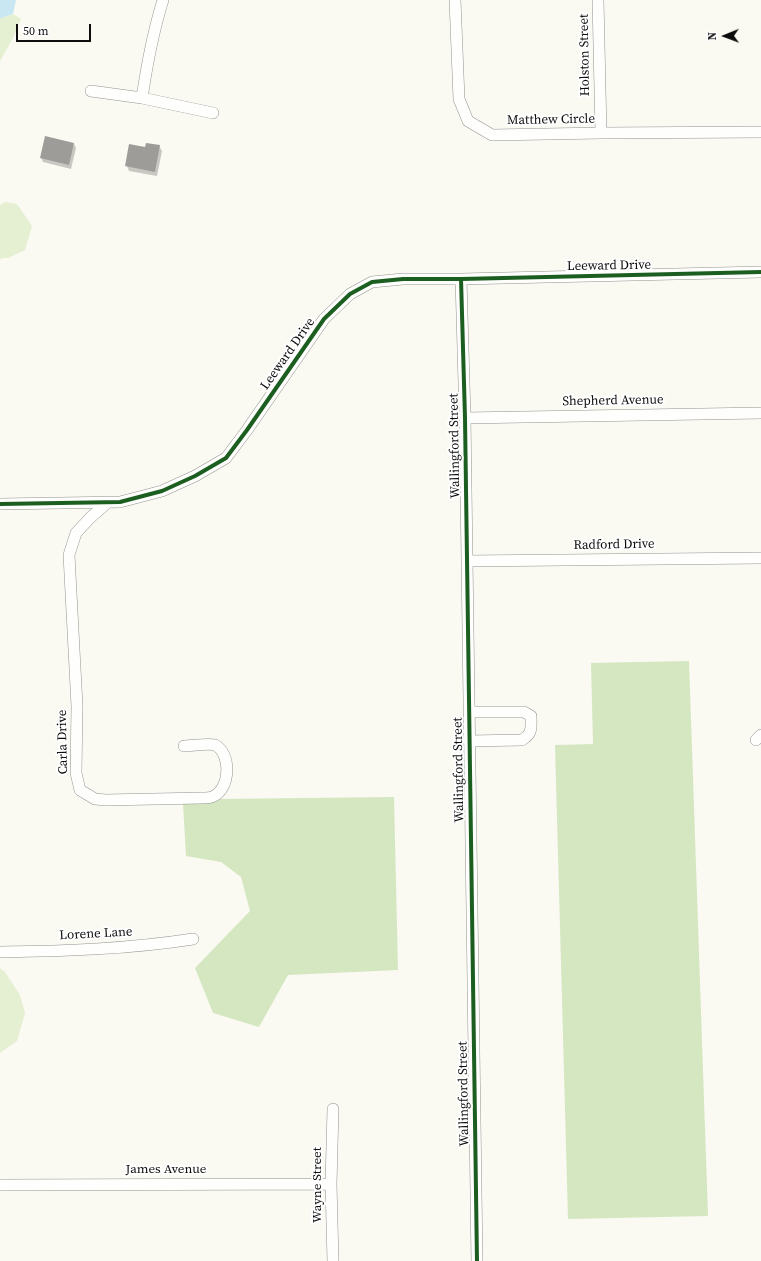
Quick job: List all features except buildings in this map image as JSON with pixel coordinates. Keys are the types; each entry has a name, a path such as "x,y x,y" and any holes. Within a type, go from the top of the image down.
{"street":[{"path":"142,98 148,59 163,0"},
{"name":"Matthew Circle","path":"456,0 459,99 468,122 492,135 761,132"},
{"name":"Holston Street","path":"598,0 601,133"},
{"path":"91,91 142,98 213,113"},
{"name":"Leeward Drive","path":"0,504 120,502 162,491 195,476 226,458 324,319 350,294 372,282 403,279 761,272"},
{"name":"Wallingford Street","path":"461,279 465,418 477,1261"},
{"name":"Shepherd Avenue","path":"465,418 761,413"},
{"name":"Carla Drive","path":"107,503 76,533 70,555 77,706 76,772 80,790 95,799 106,800 202,798 214,796 222,788 228,772 222,750 213,744 184,746"},
{"name":"Radford Drive","path":"467,561 761,558"},
{"path":"469,712 524,712 531,716 532,728 529,736 522,740 469,741"},
{"name":"Lorene Lane","path":"0,952 124,947 193,939"},
{"name":"Wayne Street","path":"332,1109 331,1184 333,1261"},
{"name":"James Avenue","path":"0,1185 331,1184"}],"green space":[{"path":"13,14 21,19 13,38 0,61 0,20 1,18"},
{"path":"5,202 17,204 32,226 25,250 0,260 0,205"},
{"path":"689,661 708,1216 568,1219 555,745 593,744 591,663"},
{"path":"394,797 398,970 288,975 259,1027 213,1013 195,968 250,911 241,877 221,862 186,856 183,804 206,803 219,799"},
{"path":"0,968 5,972 20,995 25,1013 17,1041 0,1053"}],"water":[{"path":"0,0 16,0 13,14 1,18 0,20"}],"cycle path":[{"path":"0,504 120,502 162,491 195,476 226,458 324,319 350,294 372,282 403,279 761,272"},
{"path":"461,279 465,418 477,1261"}]}
